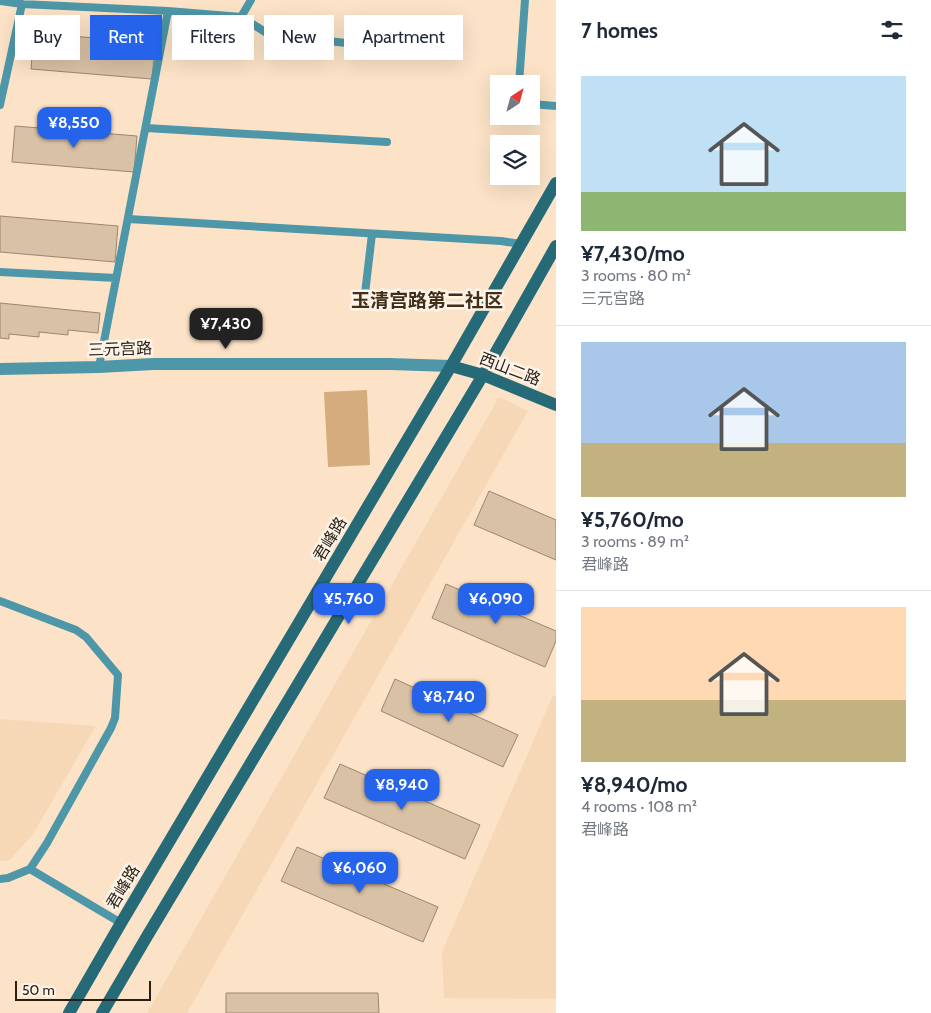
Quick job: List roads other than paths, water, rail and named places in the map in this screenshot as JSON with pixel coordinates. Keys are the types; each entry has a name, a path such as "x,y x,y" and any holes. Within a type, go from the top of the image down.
{"main road":[{"name":"君峰路","path":"69,1013 451,366 556,183"},
{"path":"102,1013 482,375 556,246"},
{"name":"西山二路","path":"451,366 482,375 556,405"},
{"path":"114,1013 116,990"}],"street":[{"name":"三元宫路","path":"0,369 173,364 390,364 451,366"}],"lane":[{"path":"242,15 251,0"},
{"path":"520,75 525,0"},
{"path":"0,1 22,4 65,3 226,15"},
{"path":"0,105 22,4"},
{"path":"99,366 168,11"},
{"path":"254,25 270,35 344,43"},
{"path":"540,105 556,106"},
{"path":"146,128 387,142"},
{"path":"128,219 521,244"},
{"path":"364,302 372,234"},
{"path":"0,272 116,278"},
{"path":"0,601 76,630 86,637 118,675 115,718 111,728 46,843 30,869 8,878 0,879"},
{"path":"30,869 121,923"}],"district":[{"name":"玉清宫路第二社区","path":"427,300"}]}
